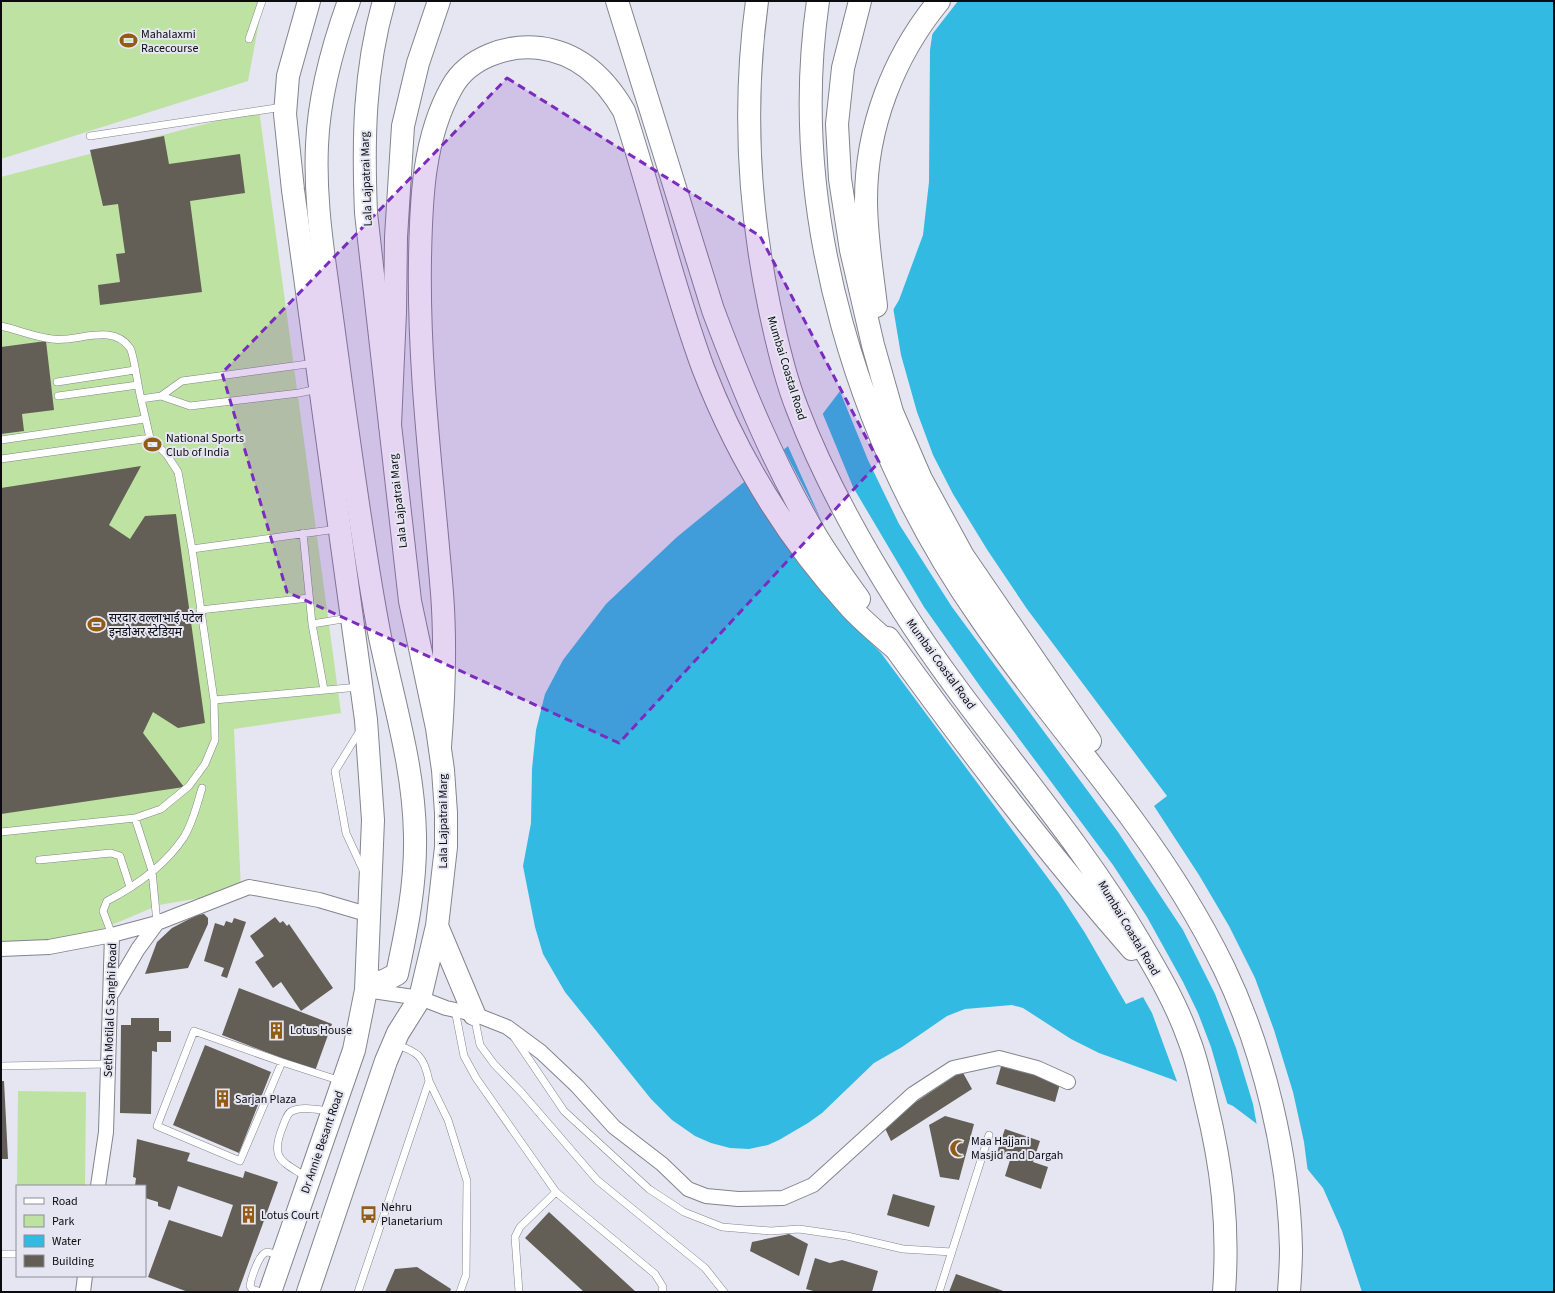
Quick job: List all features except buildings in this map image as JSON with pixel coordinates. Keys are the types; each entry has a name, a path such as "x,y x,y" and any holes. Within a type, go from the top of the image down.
{"main road":[{"path":"309,1 288,76 286,107 293,190 320,388 331,530 344,619 348,688 366,720 373,820 367,986 382,982 397,974 414,878 415,835 411,781 405,744 381,638 368,570 337,359 316,190 317,144 323,92 334,40 349,1"},
{"name":"Lala Lajpatrai Marg","path":"384,1 370,61 366,97 364,149 366,212 410,601 440,747 446,813 446,847 437,926 420,998"},
{"path":"390,425 395,312 396,237 404,126 418,63 439,1"},
{"path":"617,1 713,310 759,426 781,472 815,535 896,650 953,727 1045,845 1165,987"},
{"name":"Mumbai Coastal Road","path":"757,1 748,87 752,197 761,269 777,343 796,406 821,466 858,536 904,612 936,659 1086,859 1119,906 1165,987 1189,1039 1212,1126 1223,1182 1225,1231 1224,1292"},
{"path":"818,1 812,73 812,144 818,206 834,294 853,363 889,455 930,538 980,618 1136,824 1188,903 1224,968 1250,1032 1273,1112 1284,1172 1291,1250 1289,1292"},
{"path":"860,1 843,68 837,124 840,179 851,250 872,345 891,409 921,479 963,556 1102,760 1136,824"},
{"path":"891,409 869,246 866,200 868,163 880,110 894,73 910,41 939,1"},
{"path":"440,747 445,684 445,644 421,347 420,278 422,191 429,154 443,104 453,85 464,72 480,60 496,52 514,48 538,48 561,53 580,61 598,76 614,93 624,111 692,333 718,404 740,449 762,491 802,549 852,610 896,650"},
{"path":"437,926 464,1012"},
{"name":"Dr Annie Besant Road","path":"270,1292 354,1050 367,986"},
{"path":"308,1292 393,1044 398,1033 420,998"}],"street":[{"name":"Seth Motilal G Sanghi Road","path":"98,1185 106,1132 112,935 157,923 249,887 319,900 370,915"},
{"path":"110,997 138,949 157,923"},
{"path":"1,949 49,947 112,935"},
{"path":"367,986 420,998 507,1027 541,1052 577,1086 614,1127 662,1164 688,1189 706,1196 738,1199 783,1198 813,1185 913,1094 953,1068 999,1058 1037,1068 1068,1082"},
{"path":"83,1292 85,1277"}],"lane":[{"path":"249,39 262,1"},
{"path":"90,136 286,107"},
{"path":"1,326 51,339 62,340 96,335 109,335 121,339 131,348 150,438 167,454 178,472 192,549 214,700 215,740 205,764 189,786 177,798 161,809 135,818 1,832"},
{"path":"161,396 182,380 317,363"},
{"path":"57,382 135,370"},
{"path":"58,396 138,385"},
{"path":"141,398 161,396 190,406 299,393 320,388"},
{"path":"1,440 145,419"},
{"path":"1,459 150,438"},
{"path":"192,549 331,530"},
{"path":"303,533 312,624 324,690"},
{"path":"200,610 309,598"},
{"path":"312,624 344,619"},
{"path":"214,700 348,688"},
{"path":"366,720 335,772 346,833 371,887"},
{"path":"112,935 103,911 107,901 130,887 167,858 184,836 195,814 202,788"},
{"path":"135,818 152,871 157,923"},
{"path":"38,860 111,853 120,856 130,887"},
{"path":"464,1012 464,1056 476,1078 556,1192 654,1274 663,1286 662,1292"},
{"path":"464,1012 480,1045 494,1064 522,1093 597,1180 705,1268 724,1292"},
{"path":"507,1027 564,1111 649,1189 684,1212 722,1227 771,1231 799,1229 847,1236 903,1249 952,1252"},
{"path":"282,1062 240,1161 157,1126 194,1031 282,1062 343,1081"},
{"path":"393,1044 414,1050 426,1067 429,1081 448,1120 466,1181 466,1275 460,1292"},
{"path":"1,1066 68,1063 108,1064"},
{"path":"358,1292 429,1081"},
{"path":"310,1179 281,1159 276,1149 278,1139 287,1116 293,1111 305,1109 333,1111"},
{"path":"939,1292 989,1135"},
{"path":"519,1292 515,1237 520,1228 556,1192"},
{"path":"261,1292 252,1289 250,1286 262,1254 267,1252 283,1257"},
{"path":"1,1254 16,1254"}],"highlighted area":[{"path":"507,78 760,236 879,462 619,743 287,592 222,373"}],"green space":[{"name":"Mahalaxmi Racecourse","path":"1,1 263,1 248,81 1,159"},
{"name":"National Sports Club of India","path":"259,110 341,713 234,729 241,891 159,905 71,942 1,951 1,177"},
{"path":"18,1091 86,1092 85,1185 17,1185"}],"water":[{"path":"937,1 1554,1 1554,1292 1362,1292 1342,1231 1323,1188 1300,1160 1269,1133 1233,1106 1171,1079 1099,1053 1071,1039 1023,1008 1012,1005 965,1009 947,1016 902,1047 874,1063 822,1113 779,1140 768,1145 749,1149 730,1148 711,1143 695,1136 672,1120 651,1099 565,992 543,954 535,927 523,866 531,823 532,769 536,730 545,694 563,660 606,604 677,537 815,424 862,362 899,300 923,235 929,182 930,50"}],"pier":[{"path":"935,1 958,1 930,37"},
{"path":"893,307 901,355 917,412 933,455 953,494 988,551 1027,609 1167,796 1154,806 1199,875 1229,926 1255,978 1274,1030 1293,1092 1304,1142 1308,1173 1298,1162 1257,1126 1253,1104 1236,1048 1215,994 1183,930 1118,832 952,607 899,524 868,460 839,389 861,361"},
{"path":"822,412 853,487 924,607 982,689 1113,865 1147,917 1183,982 1198,1013 1211,1047 1228,1106 1178,1084 1152,1013 1143,997 1126,1004 1085,933 1059,893 881,653 826,596 789,549 744,480 783,448 822,522 787,444 813,423"}],"place":[{"name":"Mahalaxmi Racecourse","path":"128,41"},
{"name":"National Sports Club of India","path":"153,445"},
{"name":"सरदार वल्लाभाई पटेल इनडोअर स्टेडियम","path":"96,625"},
{"name":"Lotus House","path":"277,1030"},
{"name":"Sarjan Plaza","path":"222,1099"},
{"name":"Maa Hajjani Masjid and Dargah","path":"958,1148"},
{"name":"Nehru Planetarium","path":"368,1214"},
{"name":"Lotus Court","path":"248,1215"}]}
